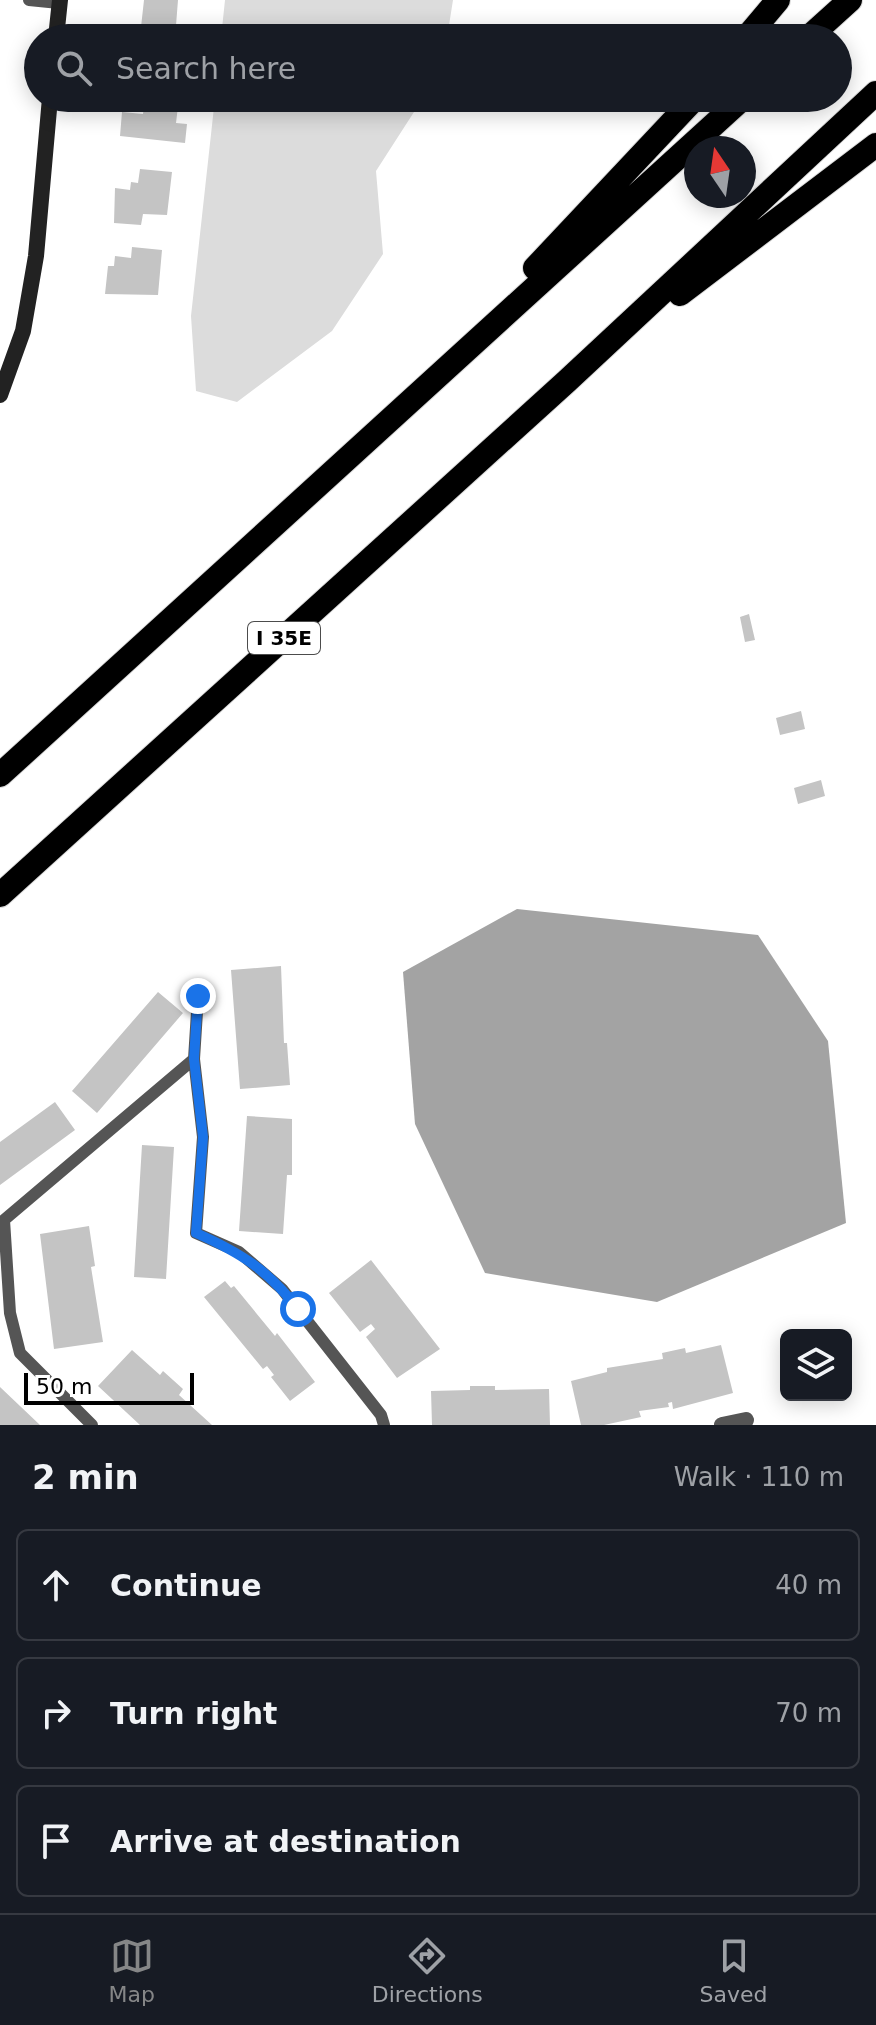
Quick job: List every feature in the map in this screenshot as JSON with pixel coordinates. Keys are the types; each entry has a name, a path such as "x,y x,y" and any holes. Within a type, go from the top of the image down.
{"highway":[{"path":"758,24 778,0"},
{"path":"823,24 850,0"},
{"name":"I 35E","path":"0,895 567,381 876,93"},
{"path":"386,423 682,112"},
{"path":"0,775 728,112"},
{"path":"567,381 876,145"}],"street":[{"path":"58,24 60,2"},
{"path":"0,395 26,316 36,256 49,112"},
{"path":"722,1425 746,1420"}],"lane":[{"path":"29,0 60,2"},
{"path":"198,996 194,1059 203,1137 196,1233 239,1252 282,1289 381,1415 384,1425"},
{"path":"92,1425 20,1353 10,1313 4,1220 194,1059"}],"shaded area":[{"path":"225,0 453,0 449,24 222,24"},
{"path":"213,112 414,112 376,171 383,254 332,331 237,402 196,391 191,316"},
{"path":"517,909 758,935 828,1041 846,1223 657,1302 485,1273 415,1124 403,972"}],"building":[{"path":"144,0 178,0 176,24 141,24"},
{"path":"122,112 177,112 176,123 187,124 185,143 120,136"},
{"path":"140,169 172,172 167,215 143,214 141,225 114,223 115,188 130,190 131,182 138,183"},
{"path":"132,247 162,250 158,295 105,294 108,266 114,266 115,256 131,258"},
{"path":"749,614 755,640 745,642 740,617"},
{"path":"801,711 805,729 780,735 776,718"},
{"path":"821,780 825,796 798,804 794,788"},
{"path":"281,966 284,1043 287,1043 290,1085 240,1089 231,970"},
{"path":"158,992 183,1013 97,1113 72,1091"},
{"path":"55,1102 75,1130 0,1185 0,1142"},
{"path":"247,1116 292,1119 292,1175 287,1175 283,1234 239,1231"},
{"path":"142,1145 174,1147 166,1279 134,1277"},
{"path":"89,1226 95,1266 91,1267 103,1342 54,1349 40,1234"},
{"path":"371,1260 440,1349 397,1378 366,1337 375,1329 371,1324 360,1332 329,1293"},
{"path":"225,1281 231,1288 234,1286 275,1336 277,1333 315,1382 290,1401 271,1377 274,1375 267,1366 263,1369 204,1297"},
{"path":"721,1345 733,1393 673,1409 672,1402 668,1403 669,1407 639,1411 641,1417 604,1425 581,1425 571,1381 607,1372 607,1368 663,1359 662,1353 685,1348 686,1353"},
{"path":"132,1350 160,1375 163,1371 183,1389 179,1395 212,1425 140,1425 98,1386"},
{"path":"470,1386 495,1386 495,1390 549,1389 550,1425 432,1425 431,1391 470,1390"},
{"path":"0,1387 40,1425 0,1425"}],"route":[{"path":"198,996 194,1059 203,1137 196,1233 239,1252 282,1289 298,1309"}]}
